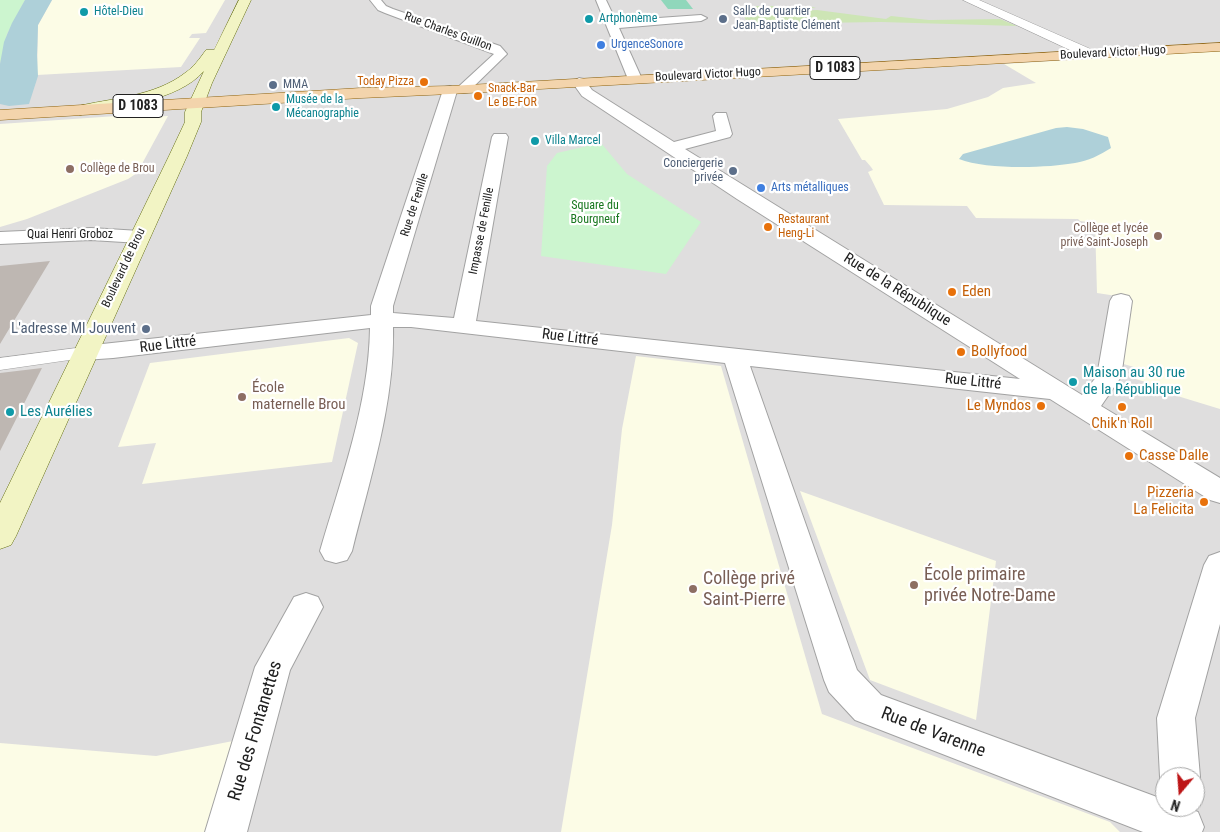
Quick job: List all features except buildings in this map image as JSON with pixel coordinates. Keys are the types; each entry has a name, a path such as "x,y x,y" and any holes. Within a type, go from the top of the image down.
{"main road":[{"name":"Boulevard de Brou","path":"0,536 193,122 193,112 227,35 245,0"},
{"path":"80,110 142,96 184,80 194,73 227,35"},
{"name":"Boulevard Victor Hugo","path":"197,103 1220,47"},
{"name":"D 1083","path":"0,115 197,103"}],"street":[{"name":"Rue Charles Guillon","path":"375,0 382,8 389,11 496,49 501,54 456,90"},
{"path":"601,0 635,79"},
{"path":"969,0 1090,54"},
{"path":"612,25 701,18"},
{"name":"Rue de la République","path":"579,82 587,93 671,148 1220,492"},
{"name":"Rue de Fenille","path":"383,320 382,306 456,90"},
{"path":"671,148 724,134 721,116"},
{"name":"Impasse de Fenille","path":"464,325 500,137"},
{"name":"Quai Henri Groboz","path":"0,238 91,234 140,237"},
{"path":"1085,409 1109,377 1121,301"},
{"path":"336,551 368,428 383,335 383,320"},
{"name":"Rue Littré","path":"84,353 383,320 411,320 735,358 1056,391"},
{"path":"0,364 84,353"},
{"name":"Rue de Varenne","path":"735,358 842,680 868,708 1183,822"},
{"path":"1179,767 1176,718 1220,565"},
{"name":"Rue des Fontanettes","path":"226,832 273,667 306,606"}],"shaded area":[{"path":"0,0 1220,0 1220,832 0,832"},
{"path":"52,0 225,0 206,33 192,34 189,38 200,38 181,67 37,75 38,25"},
{"name":"Collège et lycée privé Saint-Joseph","path":"1220,51 1220,409 1148,387 1149,383 1132,378 1134,367 1120,363 1130,298 1097,293 1095,223 1078,219 976,218 967,206 884,205 868,172 873,170 865,160 862,160 838,119 947,109 988,97 1003,88 1036,83 1004,64"},
{"name":"Collège de Brou","path":"146,114 144,117 168,116 137,173 128,179 27,219 0,227 0,124"},
{"name":"École maternelle Brou","path":"349,338 358,343 332,462 142,484 156,443 118,447 150,363"},
{"name":"Collège privé Saint-Pierre","path":"636,356 721,366 822,714 1110,822 1120,832 561,832 612,525 622,429"},
{"name":"École primaire privée Notre-Dame","path":"800,491 996,561 976,720 870,680"},
{"path":"233,741 218,832 0,832 0,743 156,756"}],"green space":[{"path":"0,0 25,0 7,34 0,64"},
{"path":"661,0 686,0 693,9 668,9"},
{"path":"737,6 809,6 816,8 740,12"},
{"path":"817,10 886,19 891,16 929,20 1000,19 1017,26 881,22 749,24 742,14"},
{"name":"Square du Bourgneuf","path":"601,143 627,174 701,222 666,274 541,256 547,166 557,153"}],"water":[{"path":"25,0 52,0 38,25 38,76 29,104 9,106 0,104 0,64 4,42"},
{"path":"1056,128 1083,129 1108,137 1111,148 1085,161 1049,166 985,165 959,159 963,154"}],"place":[{"name":"Hôtel-Dieu","path":"84,12"},
{"name":"Artphonème","path":"589,19"},
{"name":"Salle de quartier Jean-Baptiste Clément","path":"723,19"},
{"name":"UrgenceSonore","path":"601,45"},
{"name":"Today Pizza","path":"424,82"},
{"name":"MMA","path":"273,85"},
{"name":"Snack-Bar Le BE-FOR","path":"478,96"},
{"name":"Musée de la Mécanographie","path":"276,107"},
{"name":"Villa Marcel","path":"535,141"},
{"name":"Collège de Brou","path":"70,169"},
{"name":"Conciergerie privée","path":"733,171"},
{"name":"Arts métalliques","path":"761,188"},
{"name":"Restaurant Heng-Li","path":"768,227"},
{"name":"Collège et lycée privé Saint-Joseph","path":"1158,236"},
{"name":"Eden","path":"952,292"},
{"name":"L'adresse Ml Jouvent","path":"146,329"},
{"name":"Bollyfood","path":"961,352"},
{"name":"Maison au 30 rue de la République","path":"1073,382"},
{"name":"École maternelle Brou","path":"242,397"},
{"name":"Le Myndos","path":"1041,406"},
{"name":"Chik'n Roll","path":"1122,407"},
{"name":"Les Aurélies","path":"10,412"},
{"name":"Casse Dalle","path":"1129,456"},
{"name":"Pizzeria La Felicita","path":"1204,502"},
{"name":"École primaire privée Notre-Dame","path":"914,585"},
{"name":"Collège privé Saint-Pierre","path":"693,589"}]}
